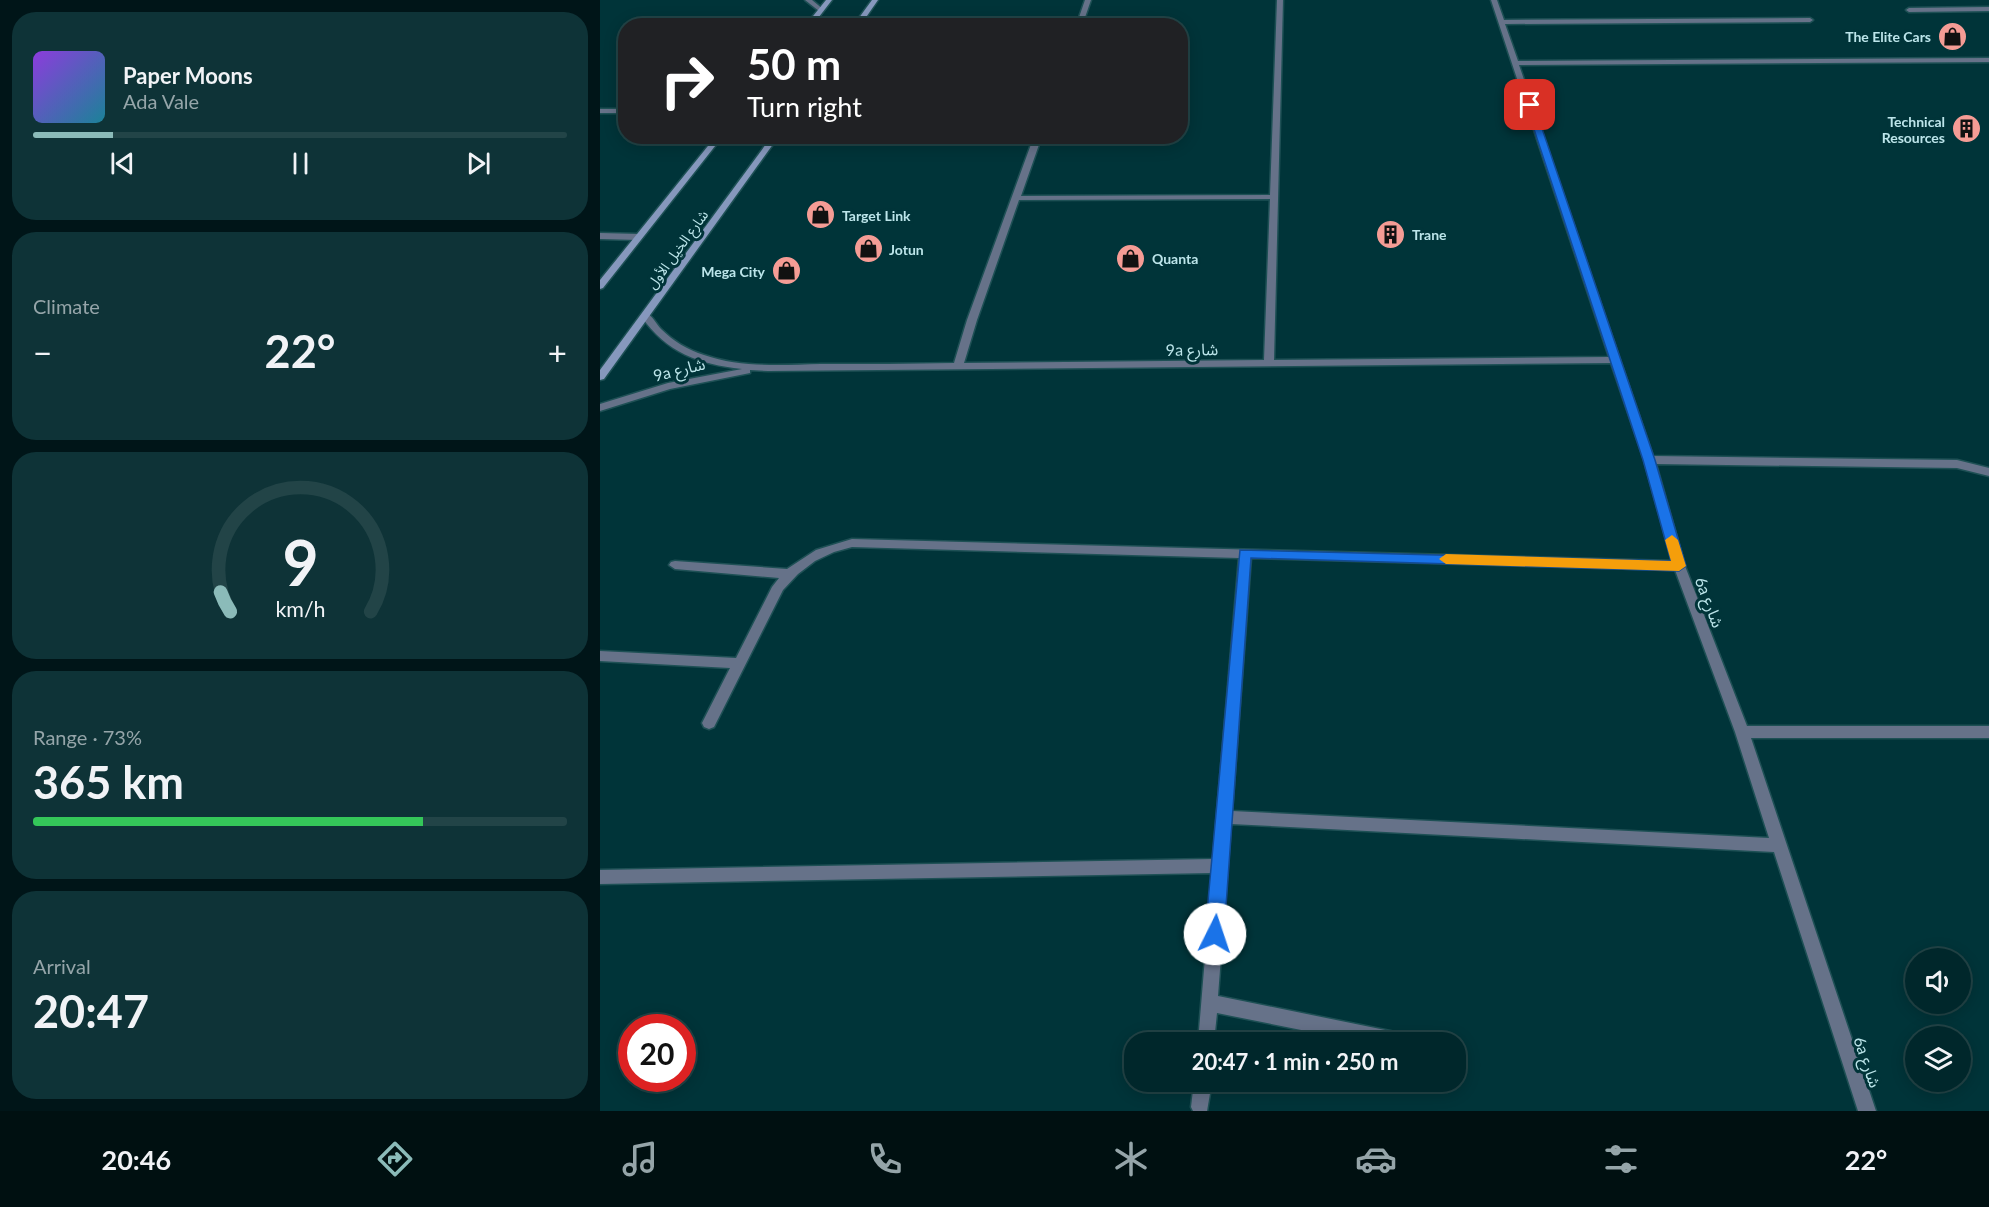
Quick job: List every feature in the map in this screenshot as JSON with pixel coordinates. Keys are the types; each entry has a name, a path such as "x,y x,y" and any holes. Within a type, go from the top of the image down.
{"main road":[{"path":"814,18 829,0"},
{"path":"862,18 875,0"},
{"path":"600,286 714,144"},
{"name":"شارع الخيل الأول","path":"600,377 770,144"}],"lane":[{"path":"808,0 821,10"},
{"path":"1082,18 1088,0"},
{"path":"1269,363 1280,0"},
{"name":"6a شارع","path":"1494,0 1649,460 1679,566 1742,732 1867,1111"},
{"path":"1910,10 1989,9"},
{"path":"1502,22 1810,20"},
{"path":"1516,63 1989,60"},
{"path":"600,111 618,111"},
{"path":"958,366 972,320 1035,144"},
{"path":"1016,198 1275,197"},
{"path":"600,236 639,237"},
{"name":"9a شارع","path":"645,316 661,336 686,353 737,366 768,368 1616,360"},
{"name":"9a شارع","path":"600,408 668,386 735,372 768,368"},
{"path":"1649,460 1957,464 1989,472"},
{"path":"709,723 778,587 788,574 803,562 820,552 844,544 868,542 1679,566"},
{"path":"1207,1032 1245,553"},
{"path":"675,565 788,574"},
{"path":"600,656 740,663"},
{"path":"1742,732 1989,732"},
{"path":"1224,817 1778,845"},
{"path":"600,876 1220,866"},
{"path":"1209,1003 1351,1032"},
{"path":"1200,1107 1202,1092"}],"slow traffic":[{"path":"1446,559 1679,566 1672,540"}],"place":[{"name":"The Elite Cars","path":"1952,36"},
{"name":"Technical Resources","path":"1966,129"},
{"name":"Target Link","path":"821,215"},
{"name":"Trane","path":"1391,234"},
{"name":"Jotun","path":"868,249"},
{"name":"Quanta","path":"1131,258"},
{"name":"Mega City","path":"786,271"}],"route":[{"path":"1215,934 1245,553 1679,566 1649,460 1530,105"}]}
